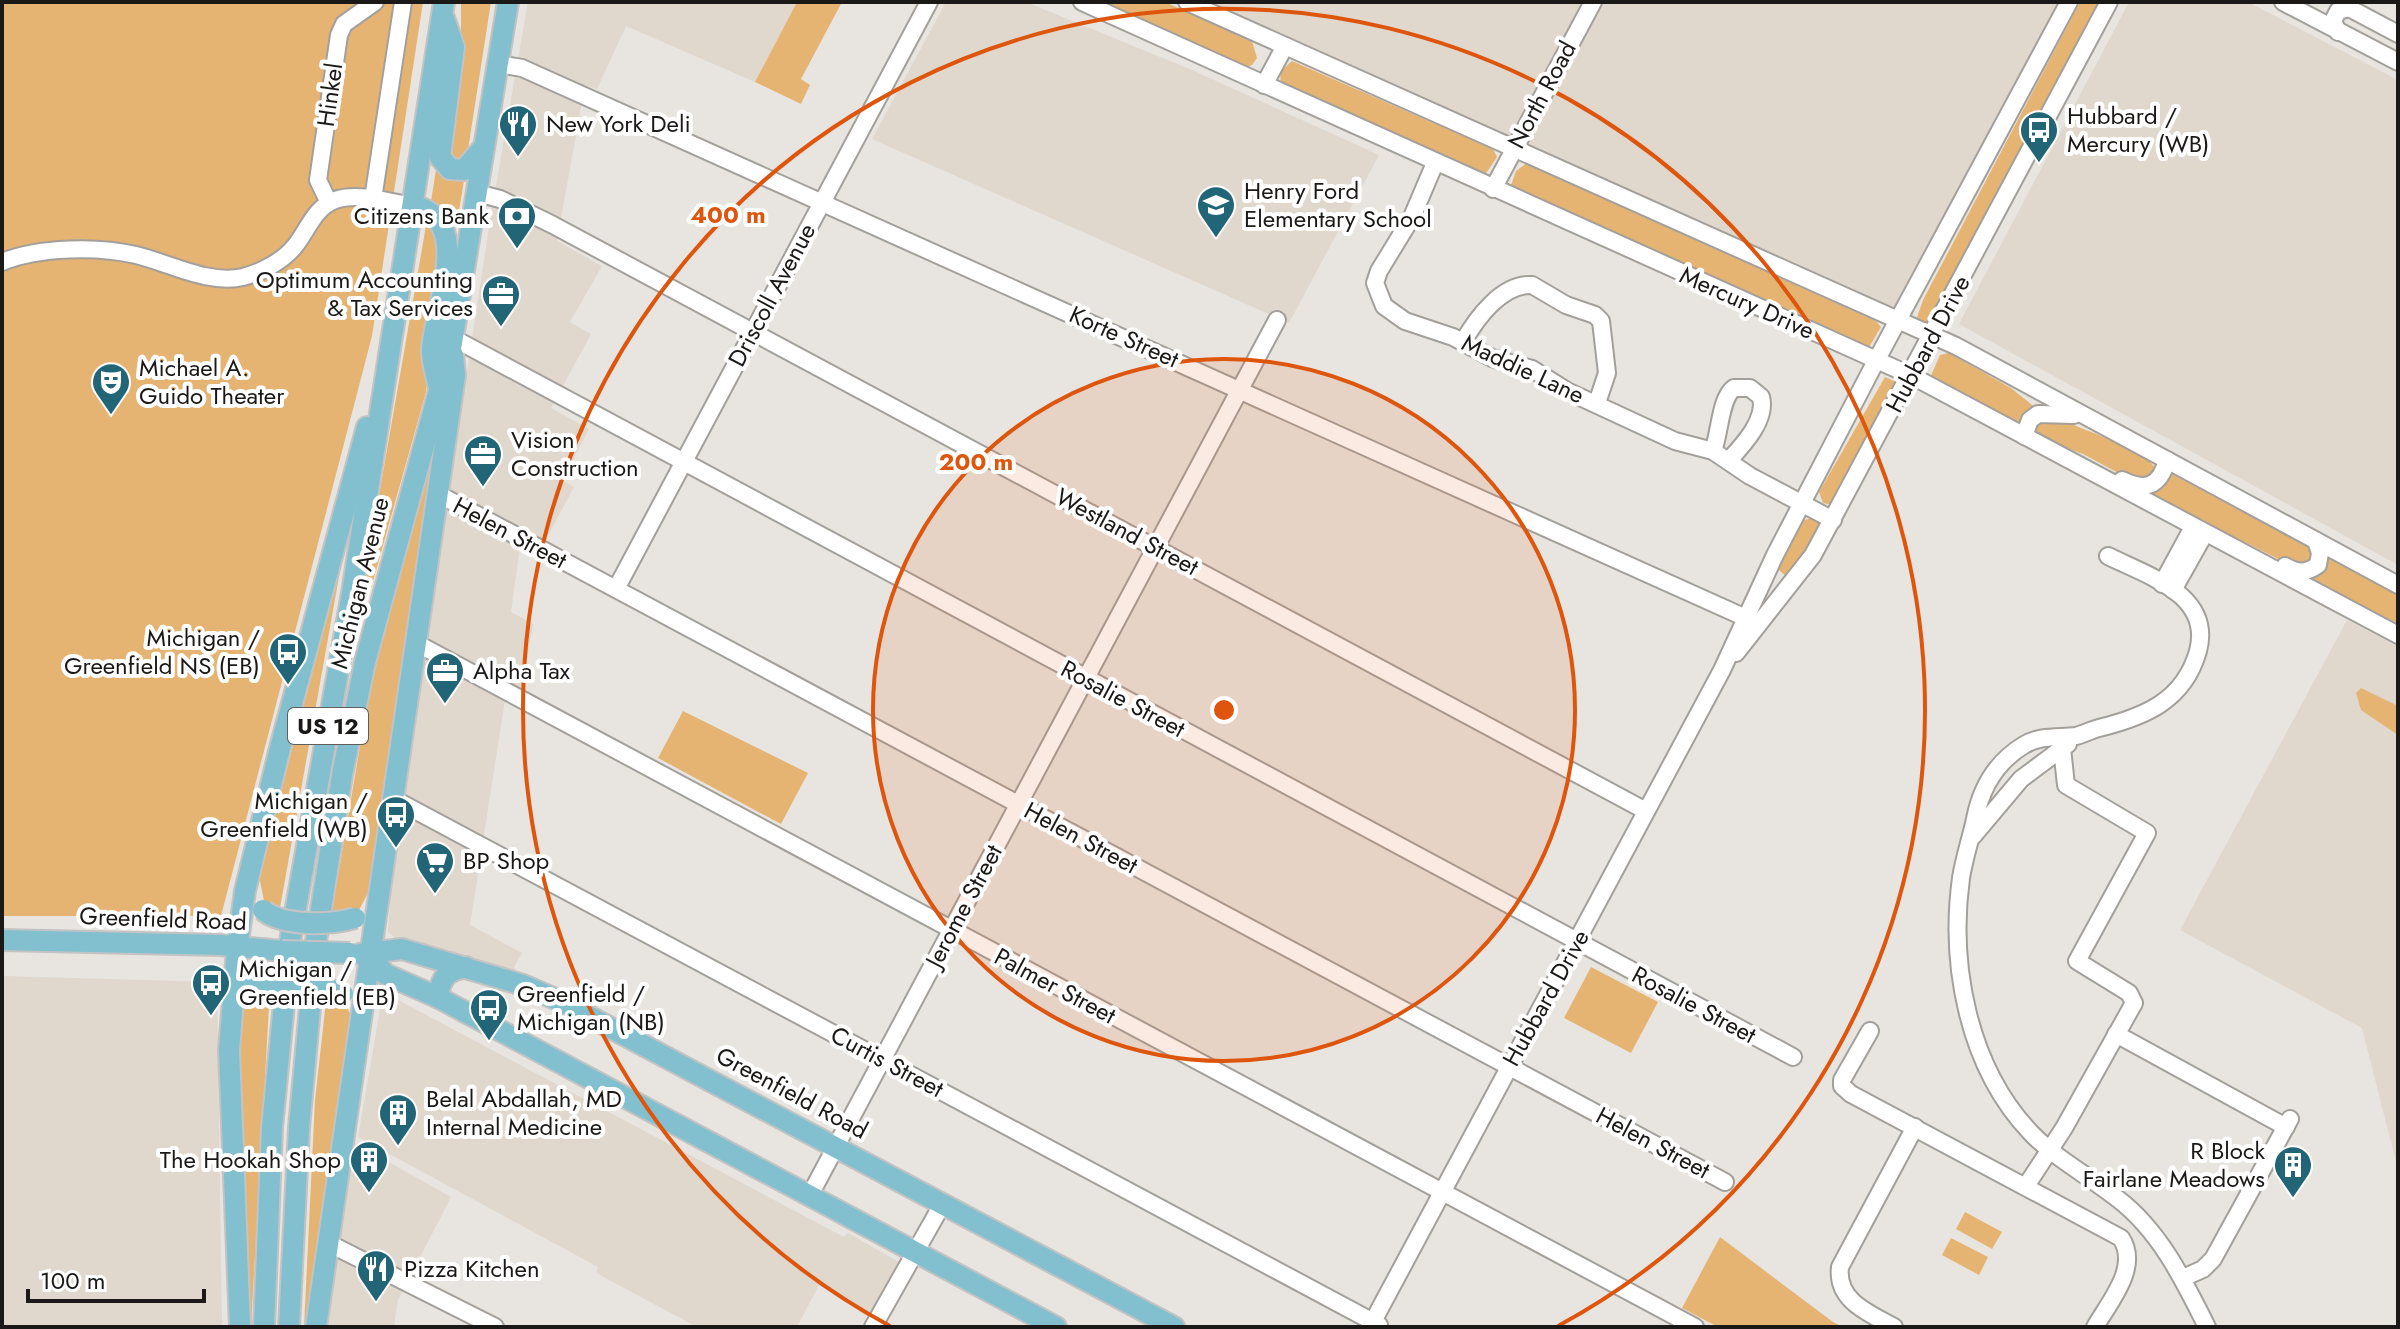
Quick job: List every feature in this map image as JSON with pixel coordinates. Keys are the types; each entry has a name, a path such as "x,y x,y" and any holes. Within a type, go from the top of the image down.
{"main road":[{"name":"Michigan Avenue","path":"289,1327 299,1128 312,988 339,790 365,662 438,384 453,340 508,2"},
{"name":"Michigan Avenue","path":"264,1327 272,1128 290,941 352,593 444,8"},
{"path":"444,8 454,47 440,157 450,169 464,170 477,159 486,142"},
{"path":"413,206 435,215 450,241 431,351 438,384"},
{"path":"240,1327 229,1050 246,949 248,879 394,326"},
{"path":"316,1327 362,1013 360,954 378,904 455,375 453,340"},
{"path":"248,879 263,910 284,919 336,922 355,918 378,904"},
{"name":"Greenfield Road","path":"2,940 221,945 360,954 402,949 523,985 588,1014 1174,1327"},
{"path":"360,954 385,974 437,997 1056,1327"},
{"path":"437,997 441,979 450,970 466,967"},
{"path":"241,991 265,983 320,986 343,994 362,1013"}],"street":[{"name":"Hinkel","path":"331,202 318,184 342,27 375,2"},
{"path":"373,199 403,2"},
{"name":"Driscoll Avenue","path":"616,589 929,2"},
{"name":"Mercury Drive","path":"1082,2 1912,376 2398,635"},
{"name":"Mercury Drive","path":"1187,2 1933,336 2398,585"},
{"name":"North Road","path":"1493,189 1593,2"},
{"name":"Hubbard Drive","path":"1374,1325 1441,1192 1722,670 1769,568 1897,321 2069,2"},
{"name":"Hubbard Drive","path":"1722,670 1792,584 1833,520 2109,2"},
{"path":"2283,2 2396,61"},
{"path":"2358,2 2398,23"},
{"path":"2338,32 2333,21 2338,11 2349,8 2398,34"},
{"path":"1264,85 1285,46"},
{"name":"Korte Street","path":"499,64 522,68 1746,618"},
{"name":"Maddie Lane","path":"1435,163 1412,217 1384,260 1375,283 1377,295 1395,314 1463,342 1492,358 1532,369 1567,391 1675,441 1713,451 1730,459 1750,476 1833,520"},
{"name":"Westland Street","path":"477,193 500,199 553,225 1646,811"},
{"path":"2,262 45,254 107,251 221,277 241,277 267,268 286,255 319,211 331,202 356,197 413,206"},
{"path":"1463,342 1485,311 1513,289 1532,285 1601,321 1607,373 1597,403"},
{"name":"Jerome Street","path":"810,1195 1277,320"},
{"name":"Rosalie Street","path":"453,340 1793,1057"},
{"path":"1713,451 1721,430 1725,398 1734,388 1750,388 1761,397 1762,411 1746,441 1730,459"},
{"path":"2024,436 2030,420 2038,414 2084,415"},
{"path":"2040,445 2081,458 2135,487 2148,487 2158,481 2167,460"},
{"name":"Helen Street","path":"438,494 1725,1182"},
{"path":"2168,587 2205,533 2250,548 2298,572 2318,565 2320,553 2316,541"},
{"path":"2108,556 2187,599 2200,627 2196,656 2178,690 2148,714 2078,736 2046,736 2026,744 2000,764 1981,798 1961,875 1959,912 1967,1010 1984,1061 2022,1123 2048,1149 2127,1207 2148,1229 2183,1278 2207,1327"},
{"path":"1769,568 1779,581 1792,584"},
{"name":"Palmer Street","path":"416,643 1695,1327"},
{"path":"1972,837 2021,779 2078,736"},
{"path":"2026,1186 2116,1034 2133,999 2129,993 2077,961 2147,833 2066,785 2062,748"},
{"name":"Curtis Street","path":"392,798 1374,1325"},
{"path":"1870,1031 1842,1086 1851,1094 2121,1238 2127,1247 2129,1262 2095,1327"},
{"path":"2116,1034 2288,1123 2213,1259 2203,1269 2183,1278"},
{"path":"1894,1327 1850,1301 1839,1277 1840,1267 1915,1127"},
{"path":"873,1327 943,1203"},
{"path":"328,1243 495,1327"}],"shaded area":[{"path":"2,2 423,2 372,336 221,916 2,916"},
{"path":"461,2 491,2 467,156 457,163 445,150 461,44"},
{"path":"528,2 797,2 755,82 626,26 597,89 585,85 557,241 602,266 570,322 591,334 551,408 589,429 562,480 574,487 537,556 520,547 511,612 533,624 522,688 508,681 470,925 522,953 514,967 518,974 399,941 388,932 393,857 491,214"},
{"path":"797,2 842,2 801,79 810,85 801,104 755,82"},
{"name":"Henry Ford Elementary School","path":"946,2 1026,2 1192,70 1379,155 1289,323 872,139"},
{"path":"1090,2 1165,2 1252,41 1257,58 1252,65 1242,69"},
{"path":"1206,2 2059,2 1896,309"},
{"path":"2080,2 2102,2 1939,309 1926,325 1916,320 1923,300"},
{"path":"2129,2 2248,2 2398,80 2398,565 1959,324"},
{"path":"1292,61 1493,149 1497,157 1483,178 1281,84 1280,72"},
{"path":"1527,163 1876,321 1881,327 1868,349 1510,188 1516,171"},
{"path":"436,170 453,180 464,181 455,235 431,201"},
{"path":"427,220 444,248 426,392 363,617 358,616"},
{"path":"1949,353 2011,388 2036,408 2024,428 1930,378 1940,355"},
{"path":"1885,377 1896,382 1891,402 1832,505 1823,503 1819,492"},
{"path":"2059,419 2130,449 2144,457 2158,473 2135,482 2083,454 2036,437 2037,424 2043,420"},
{"path":"435,436 439,436 369,891 359,910 331,917 369,693"},
{"path":"2170,473 2311,548 2315,552 2313,564 2292,566 2247,543 2214,532 2149,495 2162,486"},
{"path":"1812,518 1820,522 1822,530 1788,578 1779,570 1780,564 1804,520"},
{"path":"343,554 280,908 264,901 259,876"},
{"path":"2328,558 2398,595 2398,623 2341,600 2309,578 2316,575"},
{"path":"2347,620 2398,647 2398,1170 2362,1028 2180,930"},
{"path":"2361,688 2398,706 2398,735 2361,710 2356,693"},
{"path":"683,711 808,773 781,824 658,758"},
{"path":"1591,967 1658,1002 1631,1053 1564,1018"},
{"path":"2,976 217,982 222,1327 2,1327"},
{"path":"270,989 251,1327 248,1327 239,1022 246,998"},
{"path":"327,992 343,1000 353,1019 307,1327 304,1327 315,1100"},
{"path":"383,992 844,1237 848,1233 899,1262 868,1317 819,1285 797,1327 697,1327 596,1273 598,1267 358,1137"},
{"path":"355,1143 451,1197 398,1300 394,1327 327,1327"},
{"path":"1965,1212 2002,1232 1992,1249 1956,1229"},
{"path":"1720,1237 1843,1327 1718,1327 1682,1308"},
{"path":"1951,1238 1988,1257 1979,1275 1942,1255"}],"place":[{"name":"New York Deli","path":"518,158"},
{"name":"Hubbard / Mercury (WB)","path":"2039,164"},
{"name":"Henry Ford Elementary School","path":"1216,239"},
{"name":"Citizens Bank","path":"517,250"},
{"name":"Optimum Accounting & Tax Services","path":"501,328"},
{"name":"Michael A. Guido Theater","path":"111,416"},
{"name":"Vision Construction","path":"483,488"},
{"name":"Michigan / Greenfield NS (EB)","path":"288,686"},
{"name":"Alpha Tax","path":"445,705"},
{"name":"Michigan / Greenfield (WB)","path":"396,849"},
{"name":"BP Shop","path":"435,895"},
{"name":"Michigan / Greenfield (EB)","path":"211,1017"},
{"name":"Greenfield / Michigan (NB)","path":"489,1042"},
{"name":"Belal Abdallah, MD Internal Medicine","path":"398,1147"},
{"name":"The Hookah Shop","path":"369,1194"},
{"name":"R Block Fairlane Meadows","path":"2293,1199"},
{"name":"Pizza Kitchen","path":"376,1303"}]}
